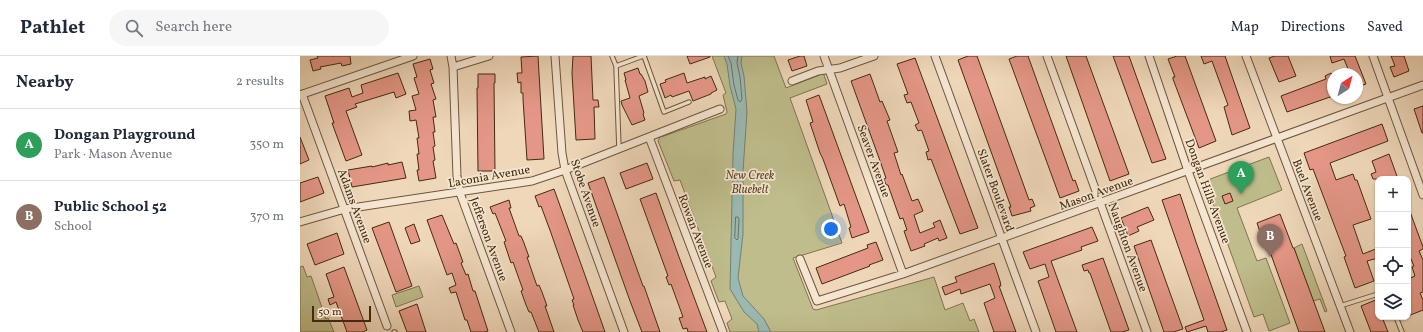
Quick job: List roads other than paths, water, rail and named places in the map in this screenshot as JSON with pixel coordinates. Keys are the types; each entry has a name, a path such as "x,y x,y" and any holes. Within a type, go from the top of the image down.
{"street":[{"path":"301,94 413,56"},
{"name":"Jefferson Avenue","path":"451,56 453,67 457,176 460,192 511,332"},
{"path":"453,67 489,56"},
{"name":"Stobe Avenue","path":"555,56 562,153 565,170 624,332"},
{"name":"Seaver Avenue","path":"824,56 903,274"},
{"path":"792,81 818,71 840,68 874,56"},
{"name":"Slater Boulevard","path":"935,56 1036,332"},
{"name":"Naughton Avenue","path":"1047,56 1147,332"},
{"name":"Dongan Hills Avenue","path":"1149,56 1188,171 1247,332"},
{"name":"Buel Avenue","path":"1246,56 1350,332"},
{"path":"1374,56 1423,195"},
{"name":"Mason Avenue","path":"800,259 817,301 903,274 1002,239 1423,85"},
{"name":"Adams Avenue","path":"301,94 345,209 387,326"},
{"name":"Laconia Avenue","path":"300,222 345,209 532,181 565,170 720,109"},
{"name":"Rowan Avenue","path":"649,137 723,332"}],"lane":[{"path":"612,56 616,66 619,149"},
{"path":"616,66 644,56 664,112 690,102"},
{"path":"1340,306 1375,295"},
{"path":"1397,320 1402,332"}],"water":[{"path":"724,56 742,56 741,63 744,76 747,112 743,171 743,234 738,278 743,296 764,319 771,332 759,332 757,324 744,312 730,289 733,154 736,109"}],"place":[{"name":"Dongan Playground","path":"1241,194"},
{"name":"Public School 52","path":"1270,257"}],"park label":[{"name":"New Creek Bluebelt","path":"750,182"}]}
